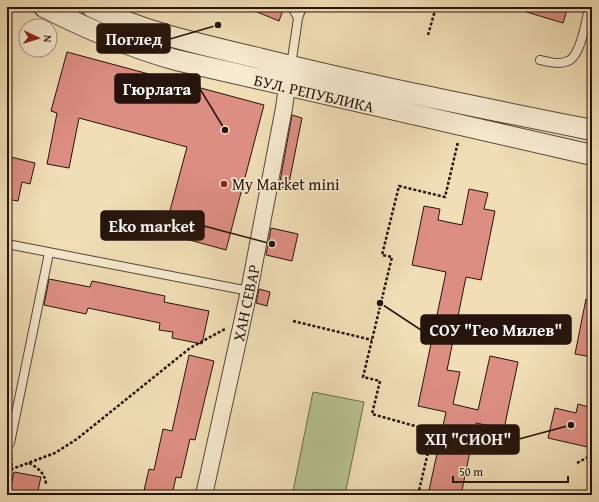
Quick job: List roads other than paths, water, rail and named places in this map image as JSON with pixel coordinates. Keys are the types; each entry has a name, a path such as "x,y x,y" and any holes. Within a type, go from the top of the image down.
{"street":[{"name":"БУЛ. РЕПУБЛИКА","path":"44,7 99,34 138,49 176,60 592,155"},
{"name":"БУЛ. РЕПУБЛИКА","path":"92,7 143,28 290,66 592,130"},
{"name":"ХАН СЕВАР","path":"204,495 249,291 284,108 290,66"}],"lane":[{"path":"292,7 298,18"},
{"path":"290,66 298,18 302,7"},
{"path":"540,60 557,64 568,61 576,55 590,7"},
{"path":"7,244 249,291"},
{"path":"10,443 49,253"}],"place":[{"name":"Поглед","path":"218,25"},
{"name":"Гюрлата","path":"225,130"},
{"name":"My Market mini","path":"224,184"},
{"name":"Eko market","path":"272,244"},
{"name":"СОУ \"Гео Милев\"","path":"380,303"},
{"name":"ХЦ \"СИОН\"","path":"571,425"}]}
